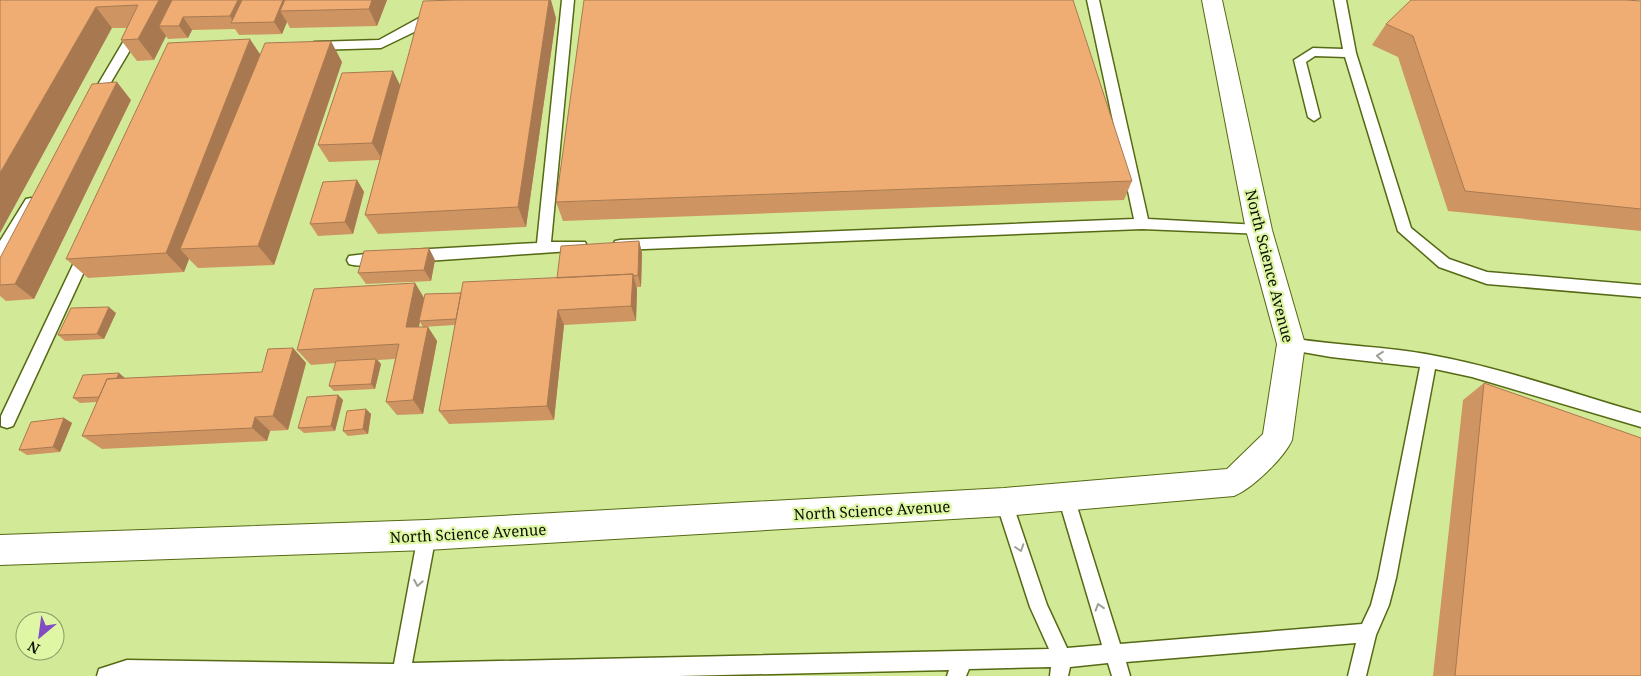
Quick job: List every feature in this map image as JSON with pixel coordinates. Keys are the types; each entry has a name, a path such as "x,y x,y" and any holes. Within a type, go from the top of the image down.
{"street":[{"name":"North Science Avenue","path":"0,550 427,536 1004,502 1234,482 1277,440 1291,344 1259,230 1212,0"}],"lane":[{"path":"1093,0 1142,224"},
{"path":"1340,0 1350,53 1405,231 1444,263 1486,278 1641,291"},
{"path":"543,248 564,3"},
{"path":"296,47 381,44 423,21 444,14 445,7"},
{"path":"88,111 135,35 137,27"},
{"path":"1314,117 1300,60 1313,52 1350,53"},
{"path":"0,253 36,194"},
{"path":"354,260 543,248 1142,224 1259,230"},
{"path":"8,421 94,236"},
{"path":"1291,344 1428,361 1472,370 1641,420"},
{"path":"1357,676 1367,633 1376,616 1387,586 1397,519 1428,361"},
{"path":"1066,497 1121,676"},
{"path":"1004,502 1061,667"},
{"path":"401,673 427,536"},
{"path":"106,676 127,669 463,674 1061,667 1114,654 1367,633"}],"building":[{"path":"0,0 159,0 138,39 121,40 138,5 96,7 0,173"},
{"path":"172,0 238,0 230,16 183,17 179,26 159,26"},
{"path":"242,0 283,0 274,22 231,23"},
{"path":"285,0 372,0 369,9 280,11"},
{"path":"549,0 518,207 365,215 423,1"},
{"path":"584,0 1073,0 1132,181 556,202"},
{"path":"1411,0 1641,1 1641,209 1465,191 1413,36 1386,24"},
{"path":"250,39 166,253 66,259 168,43"},
{"path":"331,41 258,246 180,249 265,43"},
{"path":"393,71 372,143 318,145 342,73"},
{"path":"117,82 15,284 0,285 0,258 92,84"},
{"path":"357,180 345,222 310,224 323,182"},
{"path":"639,241 638,275 557,278 561,246"},
{"path":"429,248 424,270 358,273 364,251"},
{"path":"633,274 631,306 558,310 547,406 439,411 463,282"},
{"path":"415,283 406,327 428,327 413,400 386,402 399,344 297,350 314,289"},
{"path":"461,293 456,319 419,321 425,294"},
{"path":"109,307 97,334 58,335 71,308"},
{"path":"293,348 273,416 255,417 252,428 82,436 107,379 262,372 268,349"},
{"path":"376,359 371,384 329,386 336,361"},
{"path":"119,373 117,378 107,379 99,397 73,398 83,375"},
{"path":"1484,383 1641,438 1641,676 1455,676"},
{"path":"338,395 331,426 298,428 307,397"},
{"path":"366,409 363,429 343,431 347,411"},
{"path":"64,418 53,447 19,450 31,422"}]}
